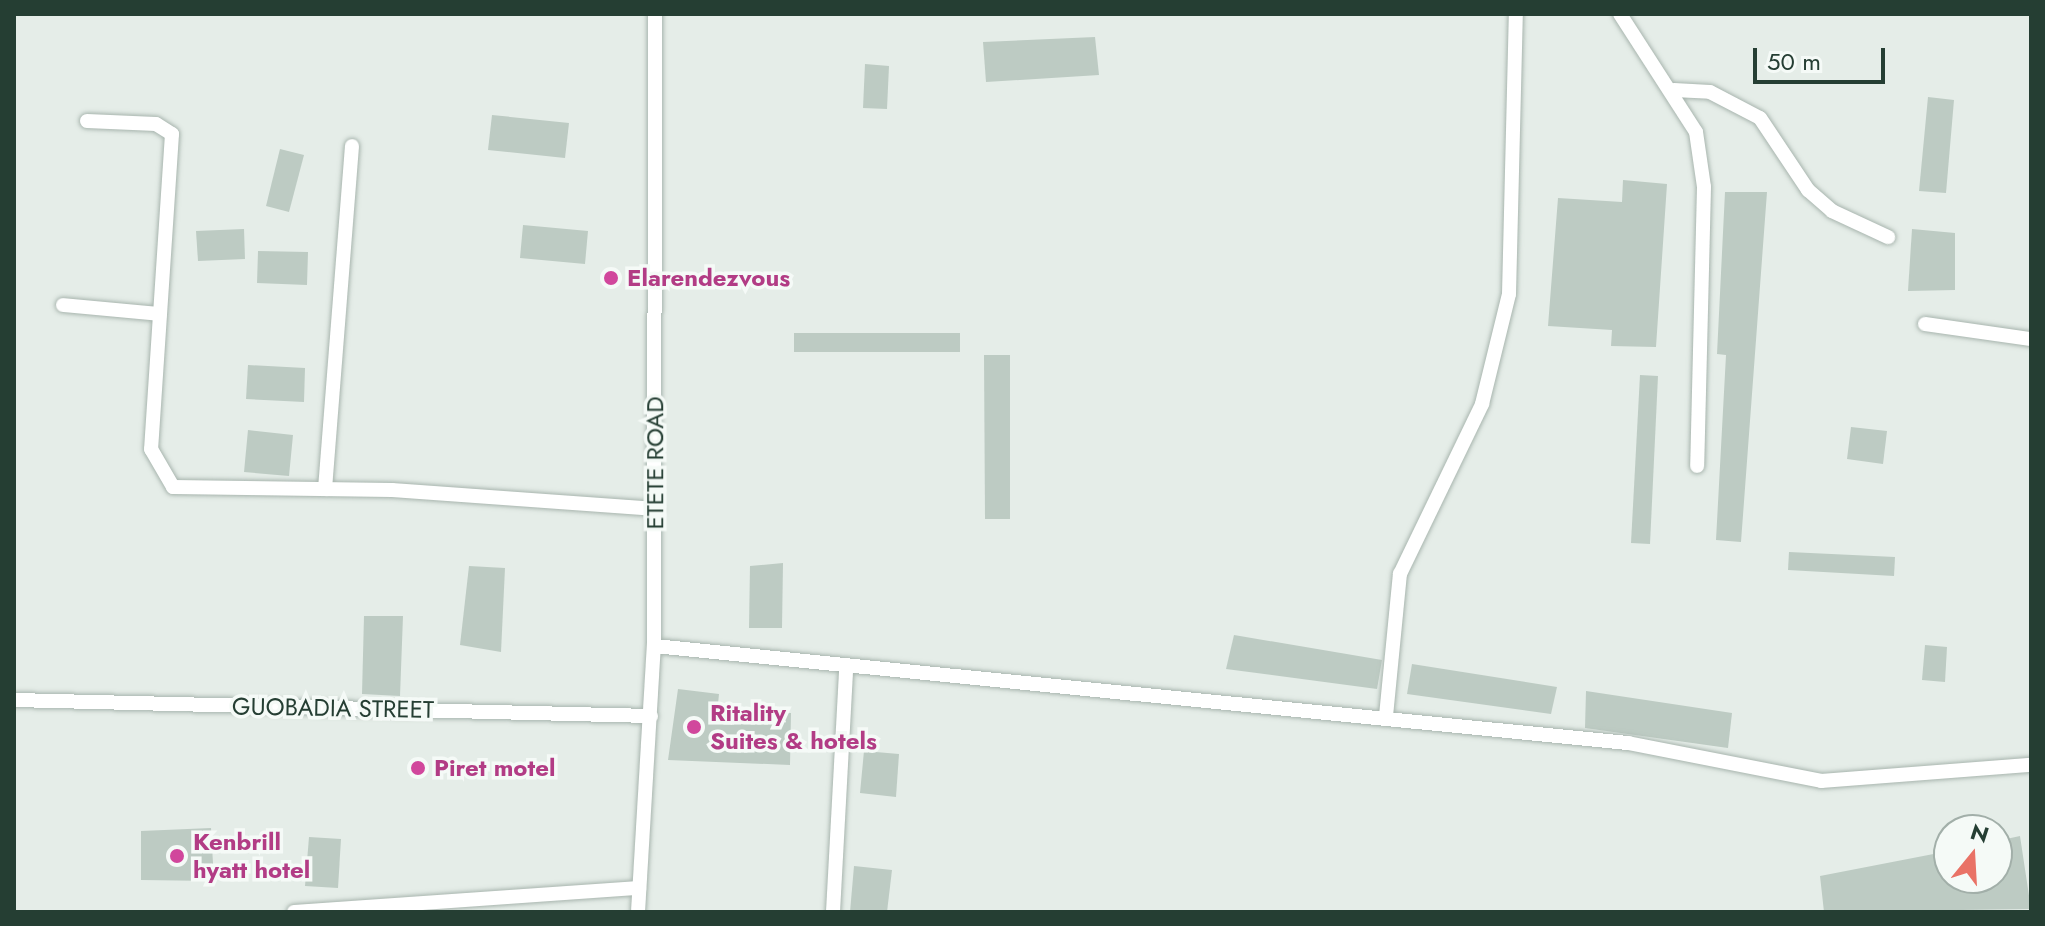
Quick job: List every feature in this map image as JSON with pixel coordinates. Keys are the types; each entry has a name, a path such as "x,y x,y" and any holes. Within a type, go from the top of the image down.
{"street":[{"name":"ETETE ROAD","path":"638,912 654,646 655,14"},
{"path":"1386,716 1400,574 1460,458 1493,370 1509,294 1516,14"},
{"path":"1620,14 1674,90 1696,132 1704,187 1697,466"},
{"path":"1674,90 1710,92 1760,118 1808,190 1832,211 1888,237"},
{"path":"87,121 156,124 172,134 151,449 158,471 173,487 325,489 656,509"},
{"path":"325,489 352,146"},
{"path":"63,305 160,314"},
{"path":"1925,324 2031,339"},
{"path":"654,646 846,670 1386,716 1628,743 1821,781 2031,765"},
{"path":"833,912 846,670"},
{"name":"GUOBADIA STREET","path":"14,700 651,716"},
{"path":"294,912 639,888"}],"building":[{"path":"1095,37 1099,75 986,82 983,42"},
{"path":"865,64 889,66 887,109 863,108"},
{"path":"1928,97 1954,100 1946,193 1919,191"},
{"path":"492,115 569,123 565,158 488,150"},
{"path":"280,149 304,155 289,212 266,206"},
{"path":"1623,180 1667,184 1656,347 1611,346 1612,330 1548,326 1558,198 1622,202"},
{"path":"1725,192 1767,192 1741,542 1716,540 1726,355 1717,354"},
{"path":"523,225 588,231 585,264 520,258"},
{"path":"244,229 245,259 198,261 196,231"},
{"path":"1912,229 1955,233 1955,290 1908,291"},
{"path":"258,251 308,252 307,285 257,283"},
{"path":"794,333 960,333 960,352 794,352"},
{"path":"984,355 1010,355 1010,519 985,519"},
{"path":"248,365 305,368 304,402 246,399"},
{"path":"1640,375 1658,376 1650,544 1631,543"},
{"path":"1851,427 1887,431 1883,464 1847,459"},
{"path":"248,430 293,435 289,476 244,472"},
{"path":"1789,552 1895,557 1894,576 1788,570"},
{"path":"783,563 782,628 749,628 750,566"},
{"path":"469,566 505,568 501,652 460,645"},
{"path":"364,616 403,616 400,696 362,694"},
{"path":"1234,635 1382,660 1377,689 1226,669"},
{"path":"1925,645 1947,647 1945,682 1922,680"},
{"path":"1412,664 1557,687 1551,714 1407,694"},
{"path":"678,689 719,694 717,714 791,713 790,765 668,760"},
{"path":"1586,691 1732,713 1728,748 1585,728"},
{"path":"864,751 899,754 896,797 860,793"},
{"name":"Kenbrill hyatt hotel","path":"211,828 214,881 141,880 141,831"},
{"path":"2020,836 2031,909 1824,912 1820,876 1933,854 1933,894 2013,894 2013,838"},
{"path":"309,837 341,839 338,888 305,886"},
{"path":"854,866 892,870 887,912 850,912"}],"place":[{"name":"Elarendezvous","path":"611,278"},
{"name":"Ritality Suites & hotels","path":"694,727"},
{"name":"Piret motel","path":"418,768"},
{"name":"Kenbrill hyatt hotel","path":"177,856"}]}
